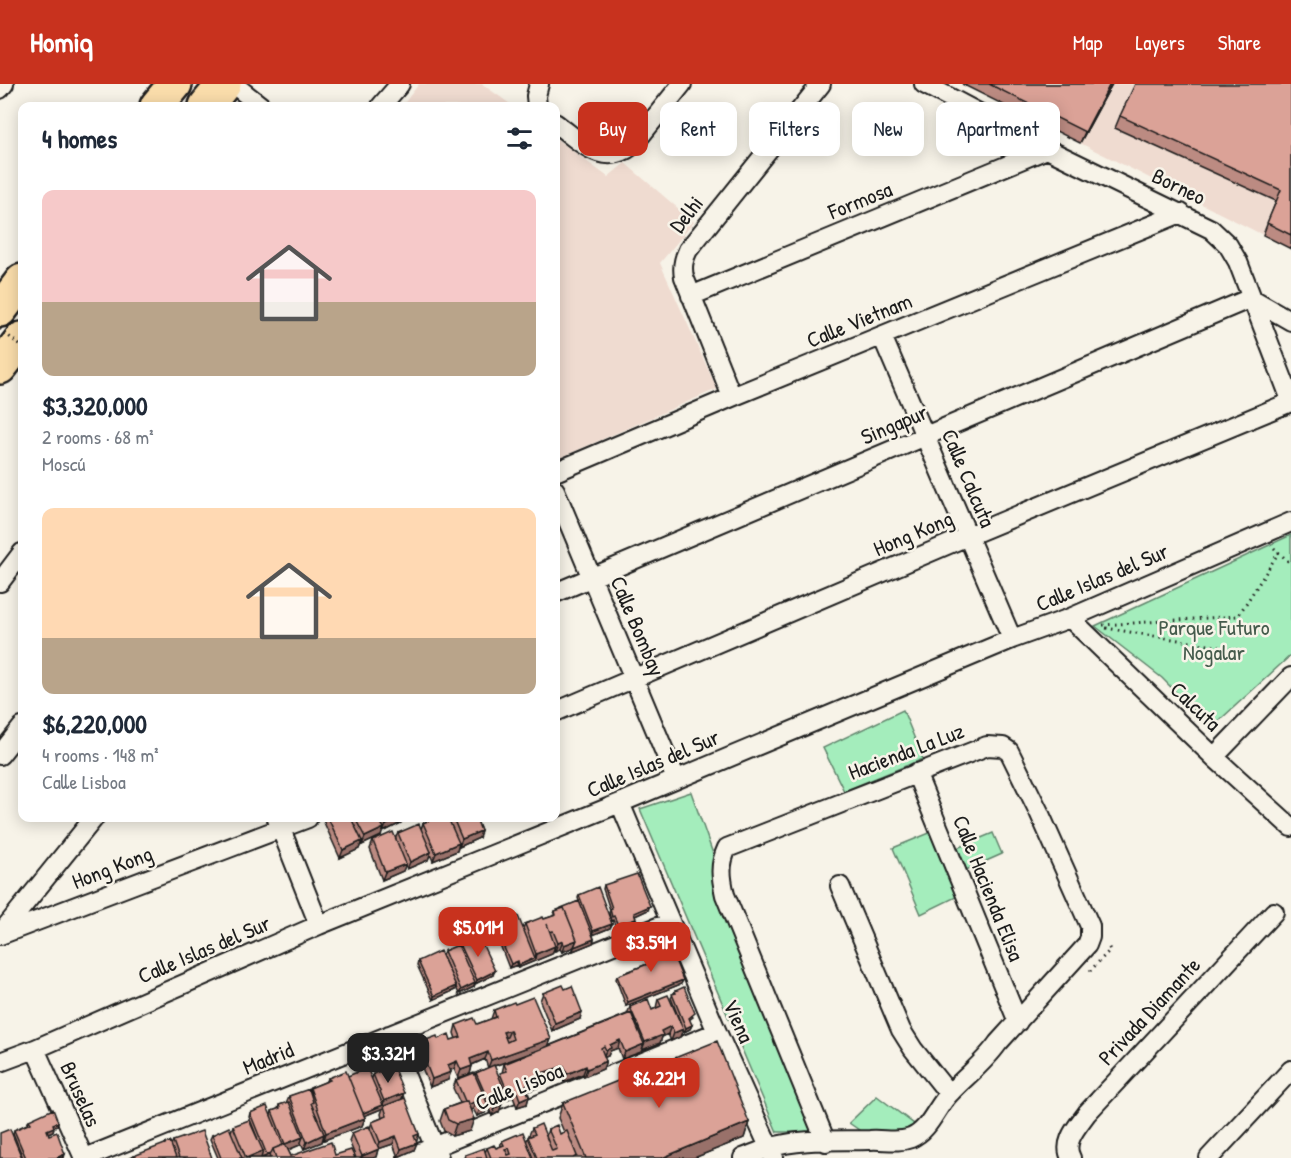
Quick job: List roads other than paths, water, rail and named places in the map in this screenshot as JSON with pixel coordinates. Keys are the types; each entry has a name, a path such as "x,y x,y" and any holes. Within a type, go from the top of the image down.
{"highway":[{"path":"161,102 175,84"},
{"path":"210,102 224,84"},
{"path":"0,310 18,286"}],"street":[{"path":"0,89 4,84"},
{"path":"233,84 256,102"},
{"path":"384,102 400,84"},
{"path":"537,102 539,84"},
{"path":"560,127 594,151 604,155 623,153 633,145 682,84"},
{"name":"Delhi","path":"732,397 682,268 688,250 821,84"},
{"name":"Borneo","path":"924,84 958,102"},
{"name":"Borneo","path":"1060,155 1211,229 1228,245 1238,262 1291,401"},
{"name":"Formosa","path":"691,296 1030,156"},
{"name":"Calle Vietnam","path":"560,470 1181,213"},
{"path":"1251,298 1291,321"},
{"name":"Singapur","path":"560,591 1251,298"},
{"name":"Calle Calcuta","path":"882,336 1012,639"},
{"name":"Hong Kong","path":"560,710 1291,401"},
{"name":"Calle Bombay","path":"560,502 676,779"},
{"name":"Calle Islas del Sur","path":"0,1062 319,926 1012,639 1070,618 1291,522"},
{"path":"0,582 18,558"},
{"name":"Calcuta","path":"1070,618 1214,757 1291,827"},
{"path":"1214,757 1291,676"},
{"path":"0,755 18,732"},
{"name":"Hacienda La Luz","path":"743,1158 772,1153 805,1142 826,1142 909,1139 918,1134 926,1127 949,1094 986,1060 1080,953 1090,937 1090,927 1039,812 1009,751 1003,747 987,746 727,848 721,868 725,895 826,1142"},
{"name":"Calle Hacienda Elisa","path":"916,773 1018,1022"},
{"name":"Viena","path":"620,803 717,1032 772,1153"},
{"path":"0,935 91,822"},
{"path":"279,823 319,926"},
{"name":"Hong Kong","path":"0,935 279,823"},
{"path":"840,886 901,1030 949,1094"},
{"name":"Privada Diamante","path":"1069,1153 1072,1136 1087,1113 1274,912"},
{"name":"Madrid","path":"84,1158 670,922"},
{"name":"Calle Lisboa","path":"407,1158 437,1152 717,1032"},
{"path":"389,1035 437,1152"},
{"name":"Bruselas","path":"35,1049 84,1158"},
{"path":"1209,1158 1291,1070"}],"park label":[{"name":"Parque Futuro Nogalar","path":"1214,640"}]}
